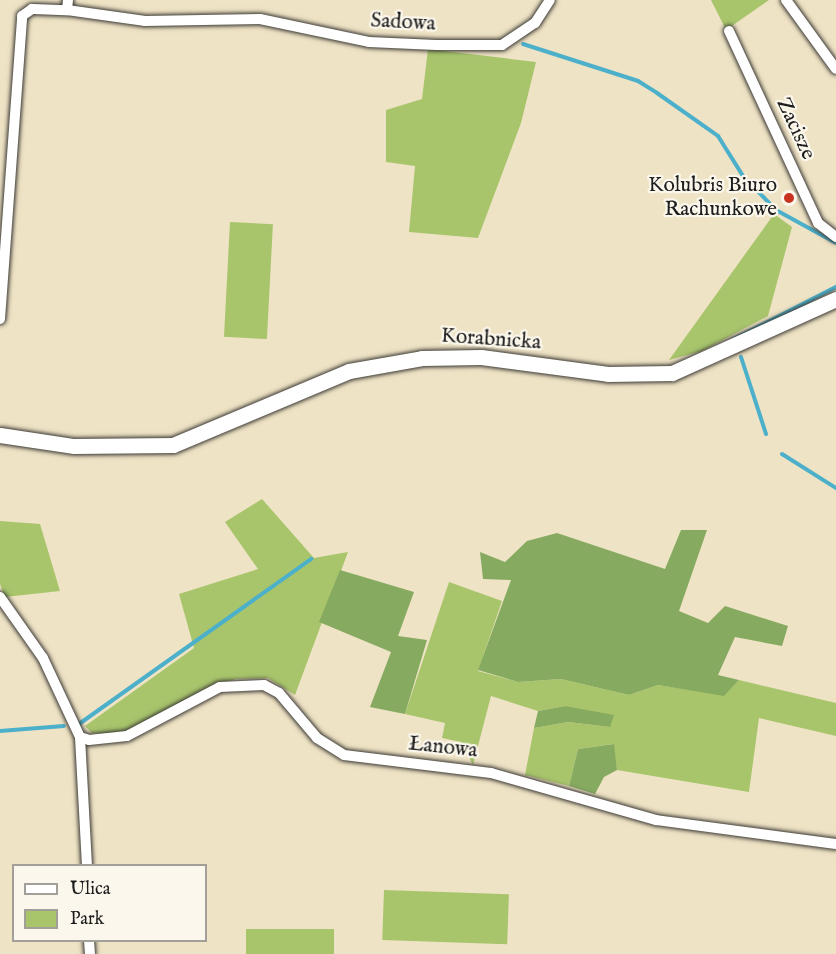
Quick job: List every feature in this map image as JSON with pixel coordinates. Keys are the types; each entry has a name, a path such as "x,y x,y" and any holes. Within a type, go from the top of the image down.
{"street":[{"name":"Sadowa","path":"0,319 22,16 32,9 68,5 145,21 260,20 369,42 502,45 536,23 550,0"},
{"path":"786,0 836,69"},
{"name":"Zacisze","path":"729,31 818,223 836,237"},
{"name":"Korabnicka","path":"0,435 61,445 173,445 208,435 349,371 422,358 481,357 608,374 672,373 836,300"},
{"path":"0,597 43,658 80,737 87,864"},
{"name":"Łanowa","path":"80,737 101,742 127,736 220,687 264,685 279,693 317,738 344,755 491,773 656,820 836,844"}],"green space":[{"path":"711,0 769,0 726,30"},
{"path":"428,49 536,62 521,123 478,238 409,232 415,166 386,162 386,110 422,99"},
{"path":"774,214 792,227 768,316 702,351 669,360"},
{"path":"230,222 273,224 267,339 224,337"},
{"path":"262,499 314,558 348,552 295,695 268,678 236,679 208,687 125,733 92,733 85,726 194,648 179,594 258,569 225,522"},
{"path":"0,521 40,524 60,591 5,597 0,584"},
{"path":"681,530 707,530 679,611 708,623 725,606 788,626 782,646 735,637 718,675 739,680 724,696 658,685 629,695 561,679 518,682 478,670 511,580 483,579 480,552 505,562 527,541 557,533 665,569"},
{"path":"340,570 414,592 398,636 427,640 405,714 370,707 391,652 319,622"},
{"path":"449,582 502,601 478,671 518,682 561,679 629,695 658,685 724,695 739,680 836,703 836,736 759,718 749,792 617,770 613,744 578,749 569,786 525,775 534,728 568,722 610,727 565,706 538,711 491,696 473,765 461,742 442,738 445,723 405,714"},
{"path":"565,706 614,715 610,727 568,722 534,728 538,711"},
{"path":"614,744 617,770 604,777 595,794 569,786 578,749"},
{"path":"384,890 509,894 507,944 382,940"},
{"path":"246,929 334,929 334,954 246,954"}],"waterway":[{"path":"523,44 638,81 657,93 718,136 743,176 776,210 836,243"},
{"path":"732,340 836,287"},
{"path":"741,357 766,434"},
{"path":"782,454 836,488"},
{"path":"79,724 311,559"},
{"path":"0,731 64,726"}],"place":[{"name":"Kolubris Biuro Rachunkowe","path":"789,198"}]}
